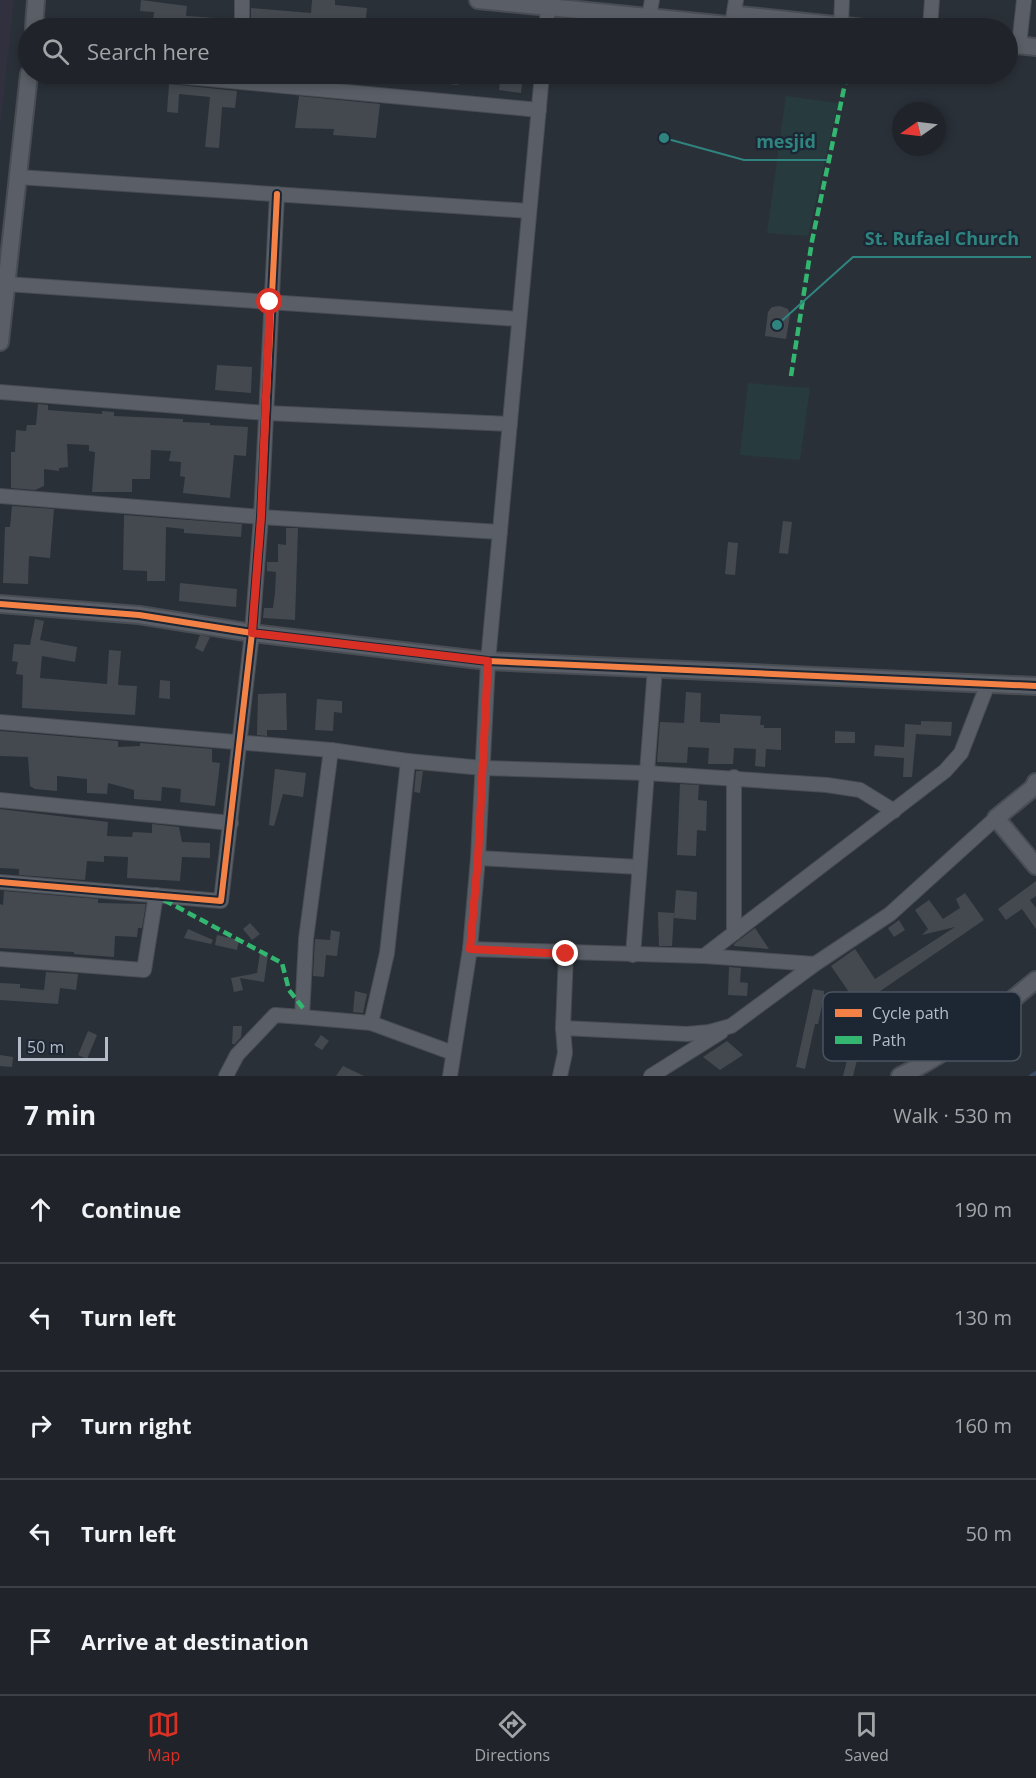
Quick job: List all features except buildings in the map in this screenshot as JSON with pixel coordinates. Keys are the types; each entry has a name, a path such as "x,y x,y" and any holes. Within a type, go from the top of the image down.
{"street":[{"path":"35,18 36,0"},
{"path":"242,0 242,18"},
{"path":"478,0 734,13 775,18"},
{"path":"590,0 651,8"},
{"path":"841,18 842,0"},
{"path":"931,18 932,0"},
{"path":"1018,22 1024,0"},
{"path":"1018,48 1036,47"},
{"path":"1018,51 1036,58"},
{"path":"0,342 28,84"},
{"path":"298,84 539,110"},
{"path":"450,1076 470,949 478,858 488,661 541,84"},
{"path":"18,177 529,211"},
{"path":"0,882 220,901 241,743 252,633 261,517 277,194"},
{"path":"6,284 519,319"},
{"path":"0,392 266,413 510,424"},
{"path":"0,496 261,517 500,532"},
{"path":"0,604 139,615 252,633 488,661 987,686 1036,686"},
{"path":"633,955 655,668"},
{"path":"704,956 945,771 961,753 987,686"},
{"path":"0,722 331,750 408,761 483,768 734,777 860,789 894,811"},
{"path":"302,1017 306,939 331,750"},
{"path":"370,1023 387,953 408,761"},
{"path":"734,777 734,933"},
{"path":"651,1076 731,1026 890,914 996,818 1033,788 1036,782"},
{"path":"0,800 231,823"},
{"path":"996,818 1036,866"},
{"path":"478,858 639,867"},
{"path":"0,959 144,970 156,896"},
{"path":"470,949 566,954 704,956 816,964"},
{"path":"560,1076 565,1053 563,1028 566,954"},
{"path":"1021,992 1036,980"},
{"path":"226,1076 237,1055 275,1015 370,1023 453,1053"},
{"path":"563,1028 687,1034 709,1032 731,1026"},
{"path":"900,1076 929,1061"}],"shaded area":[{"path":"0,0 14,0 0,128"}],"green space":[{"path":"786,96 838,103 808,236 767,233"},
{"path":"748,383 810,388 800,460 740,455"}],"waterway":[{"path":"1031,1076 1036,1073"}],"marked path":[{"path":"791,376 812,241 845,84"},
{"path":"164,900 282,963 289,990 303,1008"}],"cycle path":[{"path":"0,882 221,901 252,633 261,517 277,194"},
{"path":"0,604 139,615 252,633 488,661 1036,686"}],"place":[{"name":"mesjid","path":"664,138"},
{"name":"St. Rufael Church","path":"777,325"}],"route":[{"path":"270,302 261,517 252,633 488,661 478,858 470,949 566,954"}]}
